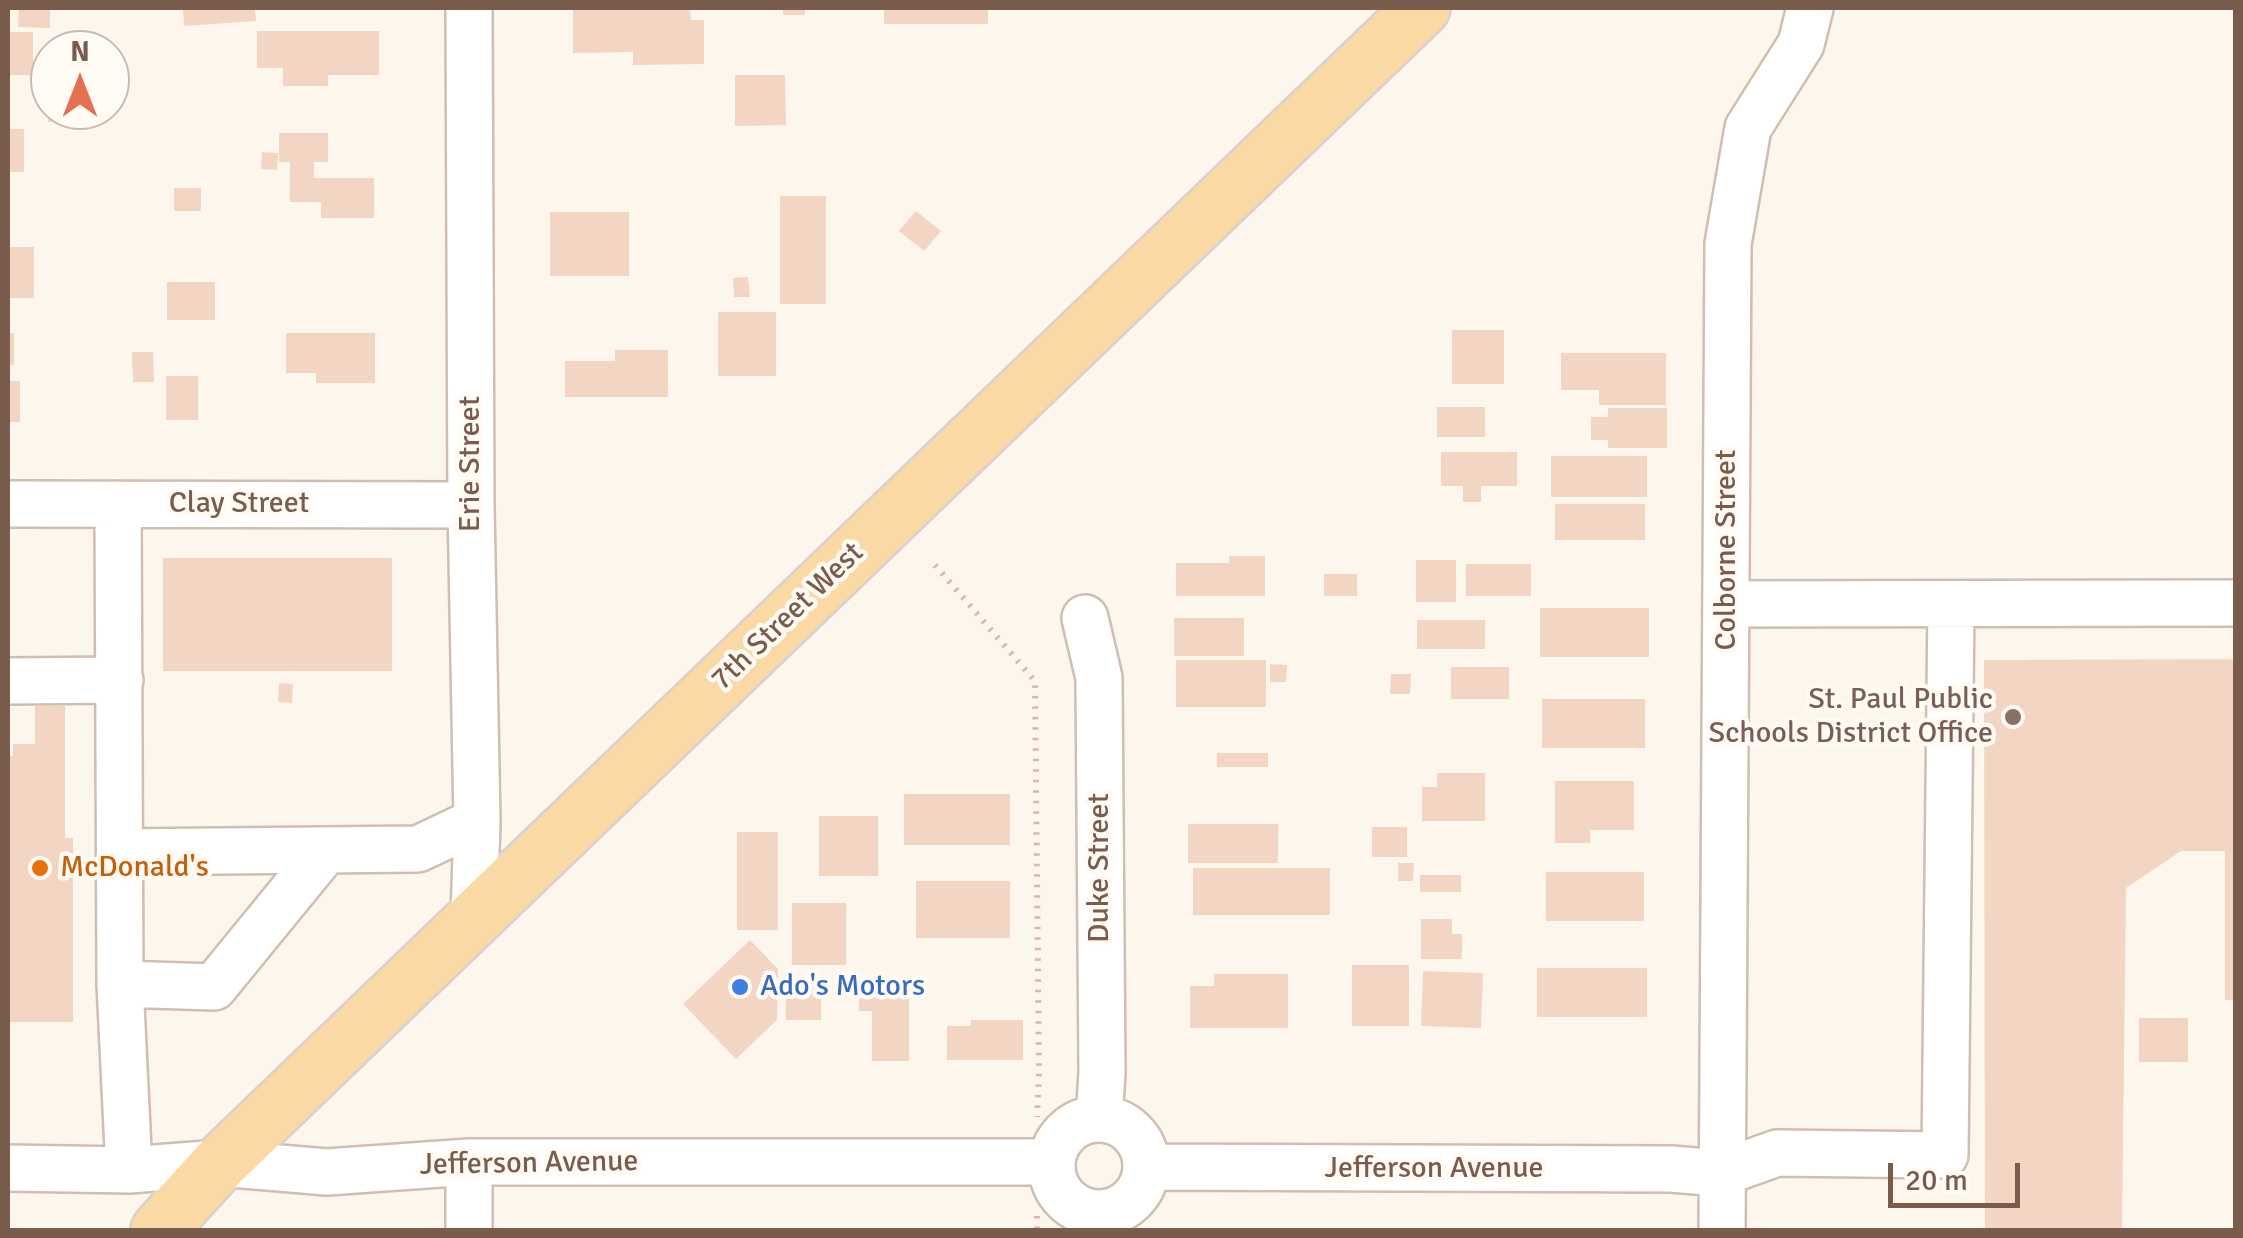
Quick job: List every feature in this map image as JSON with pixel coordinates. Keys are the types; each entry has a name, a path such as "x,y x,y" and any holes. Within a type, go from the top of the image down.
{"main road":[{"name":"7th Street West","path":"159,1230 220,1164 1418,11"}],"street":[{"name":"Erie Street","path":"469,8 477,822 474,920"},
{"name":"Colborne Street","path":"1722,1230 1728,244 1748,128 1800,44 1810,8"},
{"name":"Clay Street","path":"8,504 471,505"},
{"path":"118,504 120,984 128,1170"},
{"path":"1726,604 2236,603"},
{"path":"1721,1173 1777,1153 1946,1155 1950,604"},
{"name":"Duke Street","path":"1085,618 1099,678 1099,1119"},
{"path":"8,681 120,680"},
{"path":"120,852 418,848 477,822"},
{"path":"120,984 214,987 326,850"},
{"path":"1099,1119 1117,1122 1132,1134 1142,1149 1146,1167 1142,1185 1132,1200 1098,1222 1066,1199 1055,1184 1052,1166 1055,1148 1066,1133 1080,1122 1099,1119"},
{"path":"468,1162 469,1230"},
{"name":"Jefferson Avenue","path":"8,1168 128,1170 220,1164 327,1172 468,1162 1037,1162 1052,1166"},
{"name":"Jefferson Avenue","path":"1146,1167 1671,1169 1721,1173"}],"path":[{"path":"935,565 1035,681 1038,1118"},
{"path":"1037,1216 1037,1230"}],"building":[{"path":"19,8 50,8 50,28 18,27"},
{"path":"183,8 255,8 256,21 184,26"},
{"path":"690,8 691,20 704,20 704,64 633,65 633,52 573,53 573,10"},
{"path":"783,8 805,8 805,15 783,15"},
{"path":"884,8 988,8 988,24 884,24"},
{"path":"257,31 379,31 379,75 328,75 328,86 283,86 283,68 257,68"},
{"path":"8,32 30,32 30,75 8,75"},
{"path":"735,75 785,75 786,125 735,126"},
{"path":"8,129 24,129 24,172 8,172"},
{"path":"279,133 328,133 328,162 314,162 314,178 374,178 374,218 321,218 321,202 290,202 290,162 279,162"},
{"path":"262,152 278,153 277,170 261,169"},
{"path":"174,188 201,188 201,211 174,211"},
{"path":"780,196 826,196 826,304 780,304"},
{"path":"916,211 941,231 924,251 899,231"},
{"path":"550,212 629,212 629,276 550,276"},
{"path":"8,247 34,247 34,298 8,298"},
{"path":"748,277 750,297 734,297 733,278"},
{"path":"167,282 215,282 215,320 167,320"},
{"path":"718,312 776,312 776,376 718,376"},
{"path":"1452,330 1504,330 1504,384 1452,384"},
{"path":"8,333 14,333 14,365 8,365"},
{"path":"286,333 375,333 375,383 316,383 316,373 286,373"},
{"path":"615,350 668,350 668,397 565,397 565,361 615,361"},
{"path":"132,352 153,352 154,382 133,382"},
{"path":"1561,353 1666,353 1666,405 1599,405 1599,390 1561,390"},
{"path":"166,376 198,376 198,420 166,420"},
{"path":"8,381 20,381 20,422 8,422"},
{"path":"1437,407 1485,407 1485,437 1437,437"},
{"path":"1608,408 1667,408 1667,448 1608,448 1608,440 1591,440 1591,417 1608,417"},
{"path":"1441,452 1517,452 1517,486 1481,486 1481,502 1463,502 1463,486 1441,486"},
{"path":"1551,456 1647,456 1647,497 1551,497"},
{"path":"1555,504 1645,504 1645,540 1555,540"},
{"path":"1229,556 1265,556 1265,596 1176,596 1176,563 1229,563"},
{"path":"163,558 392,558 392,671 163,671"},
{"path":"1416,560 1456,560 1456,602 1416,602"},
{"path":"1466,564 1531,564 1531,596 1466,596"},
{"path":"1324,574 1357,574 1357,596 1324,596"},
{"path":"1540,608 1649,608 1649,657 1540,657"},
{"path":"1174,618 1244,618 1244,656 1174,656"},
{"path":"1417,620 1485,620 1485,649 1417,649"},
{"path":"2236,659 2236,1000 2225,1000 2225,851 2181,851 2126,888 2122,1230 1985,1230 1984,660"},
{"path":"1176,660 1266,660 1266,707 1176,707"},
{"path":"1270,664 1287,665 1286,682 1270,682"},
{"path":"1451,667 1509,667 1509,699 1451,699"},
{"path":"1391,674 1411,674 1410,694 1390,694"},
{"path":"279,683 293,684 292,703 278,702"},
{"path":"1542,699 1645,699 1645,748 1542,748"},
{"name":"McDonald's","path":"35,706 65,706 65,838 73,838 73,1022 9,1022 8,756 13,756 13,744 35,744"},
{"path":"1217,753 1268,753 1268,767 1217,767"},
{"path":"1437,773 1485,773 1485,821 1422,821 1422,787 1437,787"},
{"path":"1555,781 1634,781 1634,830 1590,830 1590,843 1555,843"},
{"path":"904,794 1010,794 1010,845 904,845"},
{"path":"819,816 878,816 878,876 819,876"},
{"path":"1188,824 1278,824 1278,863 1188,863"},
{"path":"1372,827 1407,827 1407,857 1372,857"},
{"path":"737,832 778,832 778,930 737,930"},
{"path":"1398,863 1414,863 1413,881 1398,881"},
{"path":"1193,868 1330,868 1330,915 1193,915"},
{"path":"1546,872 1644,872 1644,921 1546,921"},
{"path":"1420,875 1461,875 1461,892 1420,892"},
{"path":"916,881 1010,881 1010,938 916,938"},
{"path":"792,903 846,903 846,965 792,965"},
{"path":"1421,919 1452,919 1452,934 1462,934 1462,959 1421,959"},
{"name":"Ado's Motors","path":"750,940 778,969 777,1020 736,1059 683,1004"},
{"path":"1352,965 1409,965 1409,1026 1352,1026"},
{"path":"1537,968 1647,968 1647,1017 1537,1017"},
{"path":"1423,971 1483,973 1481,1028 1421,1026"},
{"path":"1214,974 1288,974 1288,1028 1190,1028 1190,986 1214,986"},
{"path":"859,978 909,978 909,1061 872,1061 872,1011 859,1011"},
{"path":"786,979 821,979 821,1020 786,1020"},
{"path":"2139,1018 2188,1018 2188,1062 2139,1062"},
{"path":"971,1020 1023,1020 1023,1060 947,1060 947,1026 971,1026"}],"place":[{"name":"St. Paul Public Schools District Office","path":"2013,717"},
{"name":"McDonald's","path":"40,868"},
{"name":"Ado's Motors","path":"740,987"}]}
